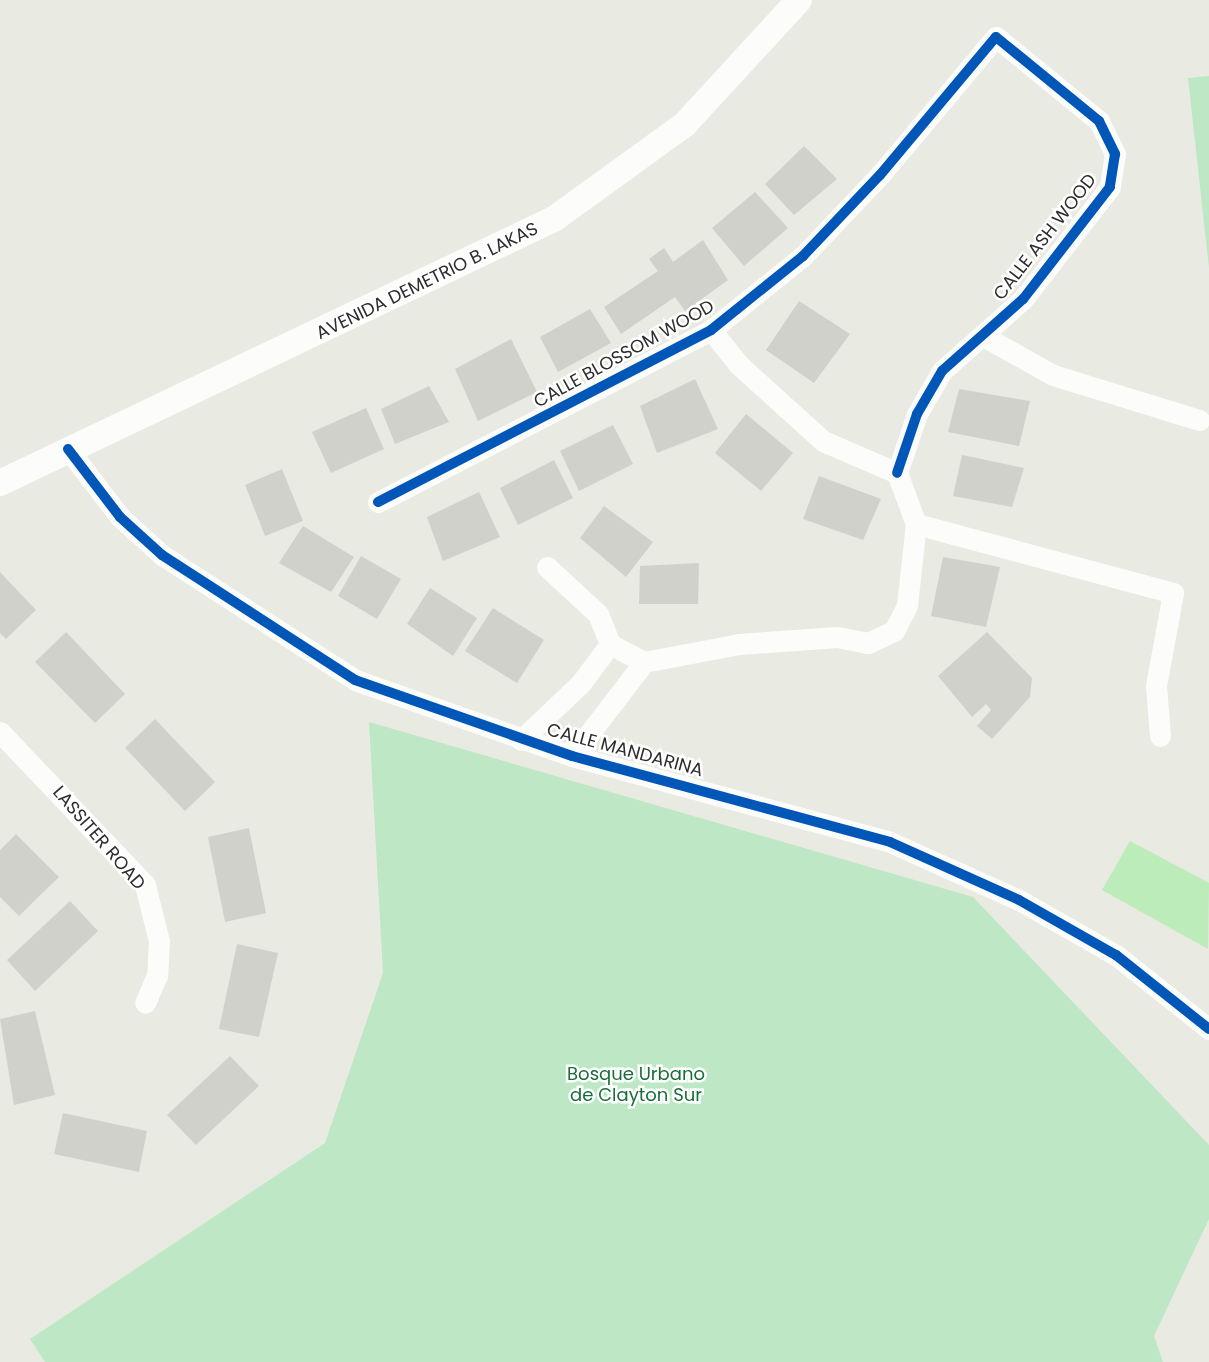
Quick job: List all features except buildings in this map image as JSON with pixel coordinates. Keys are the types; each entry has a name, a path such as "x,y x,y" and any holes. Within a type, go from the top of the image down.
{"street":[{"name":"AVENIDA DEMETRIO B. LAKAS","path":"0,483 554,219 685,124 799,0"},
{"name":"CALLE BLOSSOM WOOD","path":"377,502 711,330 812,246 996,37"},
{"name":"CALLE ASH WOOD","path":"897,473 917,414 942,371 985,337 1023,299 1110,187 1115,153 1100,121 996,37"},
{"path":"547,566 598,614 610,644 644,662 739,643 837,637 868,643 894,631 907,605 916,524 897,473 823,441 739,365 711,330"},
{"path":"985,337 1053,375 1199,420"},
{"name":"CALLE MANDARINA","path":"68,449 120,517 162,555 288,640 355,680 572,756 890,842 1019,900 1116,955 1209,1029"},
{"path":"916,524 1173,593 1156,686 1160,736"},
{"path":"521,740 581,683 610,644"},
{"path":"572,756 644,662"},
{"name":"LASSITER ROAD","path":"0,732 145,885 159,941 157,975 145,1003"}],"green space":[{"path":"1209,76 1209,268 1188,78"},
{"name":"Bosque Urbano de Clayton Sur","path":"369,722 973,897 1209,1145 1209,1219 1154,1336 1163,1362 45,1362 30,1339 325,1143 383,973"},
{"path":"1130,841 1209,883 1208,949 1102,890"}],"cycle path":[{"path":"378,502 711,330 803,256 880,175 996,37 1099,121 1115,154 1110,187 1023,299 942,371 917,414 897,473"},
{"path":"68,449 120,517 162,555 355,680 572,756 890,842 1019,900 1116,955 1209,1029"}]}
